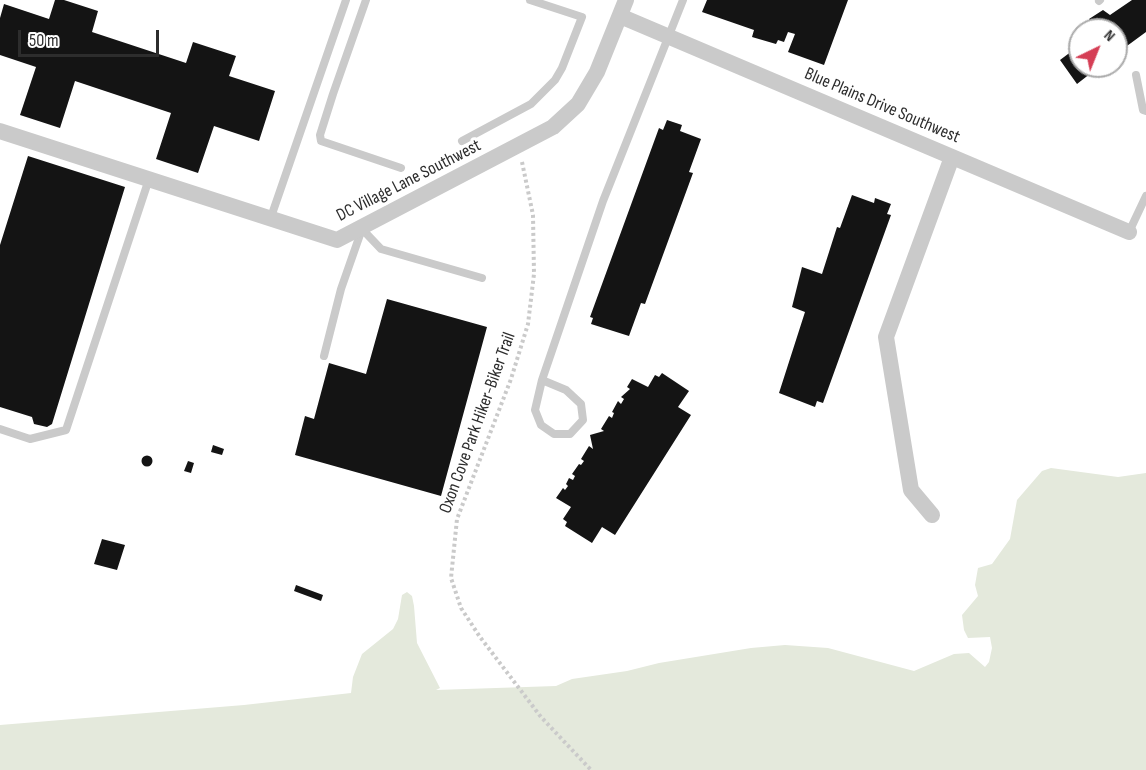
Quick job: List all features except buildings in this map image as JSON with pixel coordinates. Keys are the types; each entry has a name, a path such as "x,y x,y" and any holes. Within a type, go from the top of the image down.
{"street":[{"name":"DC Village Lane Southwest","path":"0,131 337,240 362,229 553,127 578,104 597,72 626,0"},
{"name":"Blue Plains Drive Southwest","path":"620,16 1129,232"},
{"path":"932,515 911,490 886,337 952,157"}],"lane":[{"path":"271,217 346,0"},
{"path":"365,0 320,135 321,141 401,168"},
{"path":"462,141 531,104 555,80 562,68 582,17 530,0"},
{"path":"542,380 566,390 581,404 583,420 570,434 554,434 541,425 535,410 542,380 603,201 683,0"},
{"path":"1136,75 1143,110 1146,111"},
{"path":"0,429 30,439 66,430 149,178"},
{"path":"1129,232 1146,196"},
{"path":"324,356 341,289 362,229 381,249 482,278"}],"path":[{"name":"Oxon Cove Park Hiker-Biker Trail","path":"518,147 533,214 534,274 528,324 511,379 457,519 451,578 461,608 480,637 541,717 591,770"}],"shaded area":[{"path":"1051,468 1118,477 1146,473 1146,770 0,770 0,725 244,705 351,693 353,677 362,654 393,629 398,619 402,595 407,592 412,596 414,606 417,643 440,688 436,690 556,686 572,679 627,671 659,663 751,648 785,645 828,648 914,671 954,654 969,653 985,667 989,662 992,648 990,637 968,638 964,630 962,615 978,596 975,585 978,568 992,564 1010,539 1017,500 1042,471"}]}
